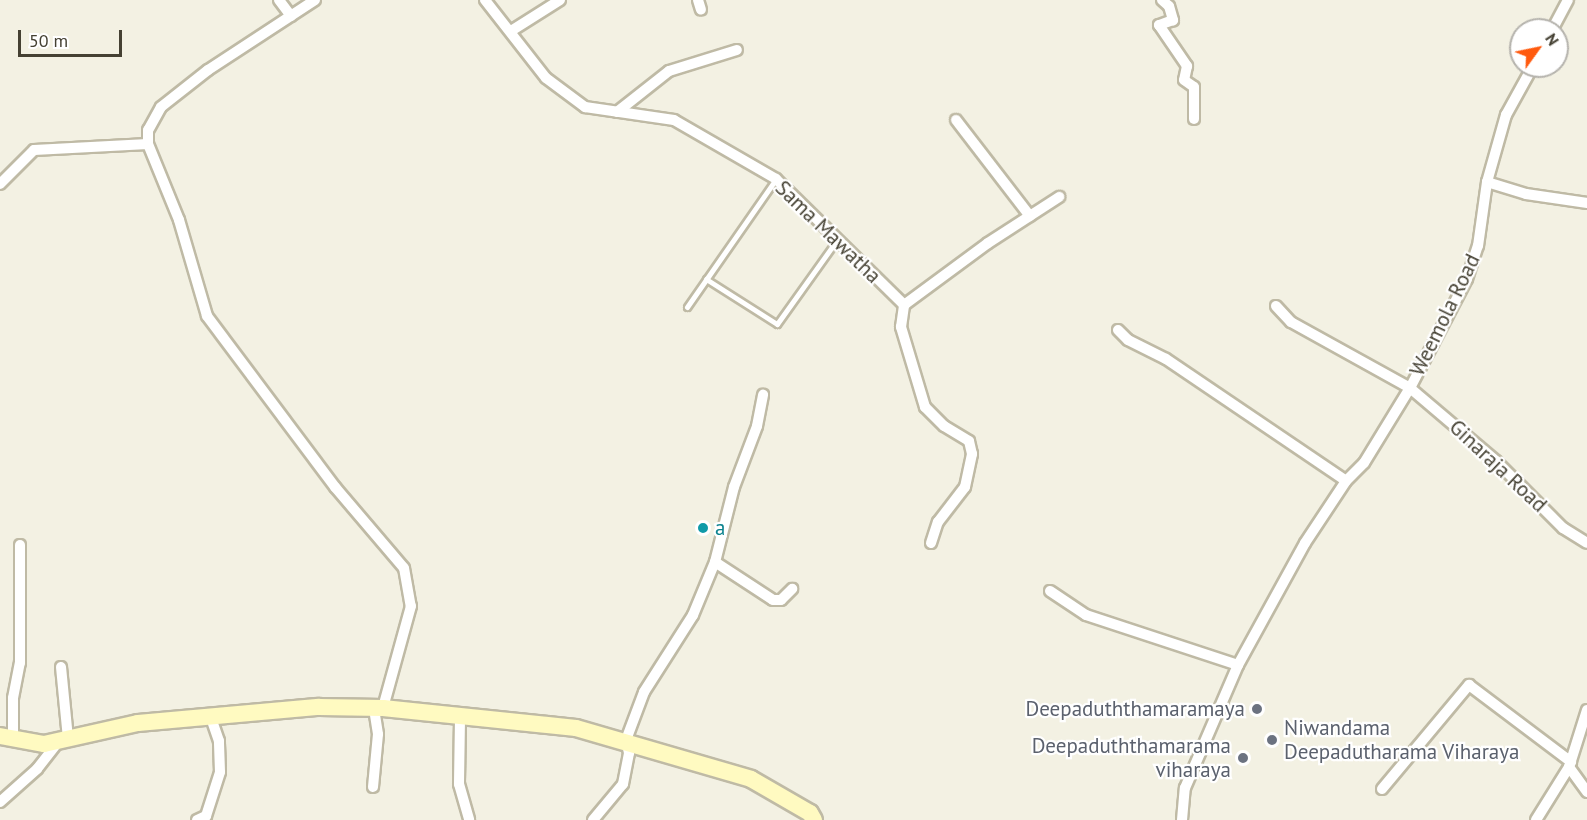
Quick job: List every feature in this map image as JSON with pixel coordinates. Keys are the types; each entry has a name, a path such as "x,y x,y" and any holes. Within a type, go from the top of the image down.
{"street":[{"path":"279,0 291,16"},
{"path":"315,0 208,70 161,107 148,130 148,144 179,220 207,316 334,487 404,568 411,606 378,708 374,787"},
{"name":"Sama Mawatha","path":"485,0 554,84 585,107 674,120 776,179 904,305"},
{"path":"511,31 560,0"},
{"path":"1162,0 1169,6 1173,20 1159,25 1186,66 1184,80 1194,87 1194,119"},
{"path":"1558,18 1568,0"},
{"path":"617,112 669,71 737,50"},
{"name":"Weemola Road","path":"1182,820 1185,788 1238,665 1305,543 1346,481 1364,464 1410,388 1467,279 1485,216 1487,182 1506,115 1526,78"},
{"path":"956,120 1030,216"},
{"path":"0,184 34,150 148,144"},
{"path":"1487,182 1526,194 1587,203"},
{"path":"931,543 938,522 965,487 972,454 969,441 944,426 925,407 901,327 904,305 1059,197"},
{"name":"Ginaraja Road","path":"1276,306 1291,322 1410,388 1496,461 1563,528 1587,543"},
{"path":"1118,330 1128,340 1166,359 1346,481"},
{"path":"593,820 623,783 629,753 626,740 644,692 693,615 715,562 734,487 757,426 763,395"},
{"path":"20,545 20,663 7,739 63,740 138,723 210,715 319,707 378,708 460,719 576,728 626,740 751,779 810,813 814,820"},
{"path":"715,562 773,600 781,600 792,589"},
{"path":"1050,591 1086,615 1238,665"},
{"path":"0,802 37,769 63,740 62,667"},
{"path":"1382,789 1469,685 1570,765 1587,792"},
{"path":"1536,820 1570,765 1587,710"},
{"path":"197,820 206,816 220,772 219,741 210,715"},
{"path":"460,719 459,784 469,820"}],"lane":[{"path":"687,307 776,179"},
{"path":"706,279 777,324 837,240"}],"place":[{"name":"a","path":"703,528"},
{"name":"Deepaduththamaramaya","path":"1257,709"},
{"name":"Niwandama Deepadutharama Viharaya","path":"1272,740"},
{"name":"Deepaduththamarama viharaya","path":"1243,758"}]}
